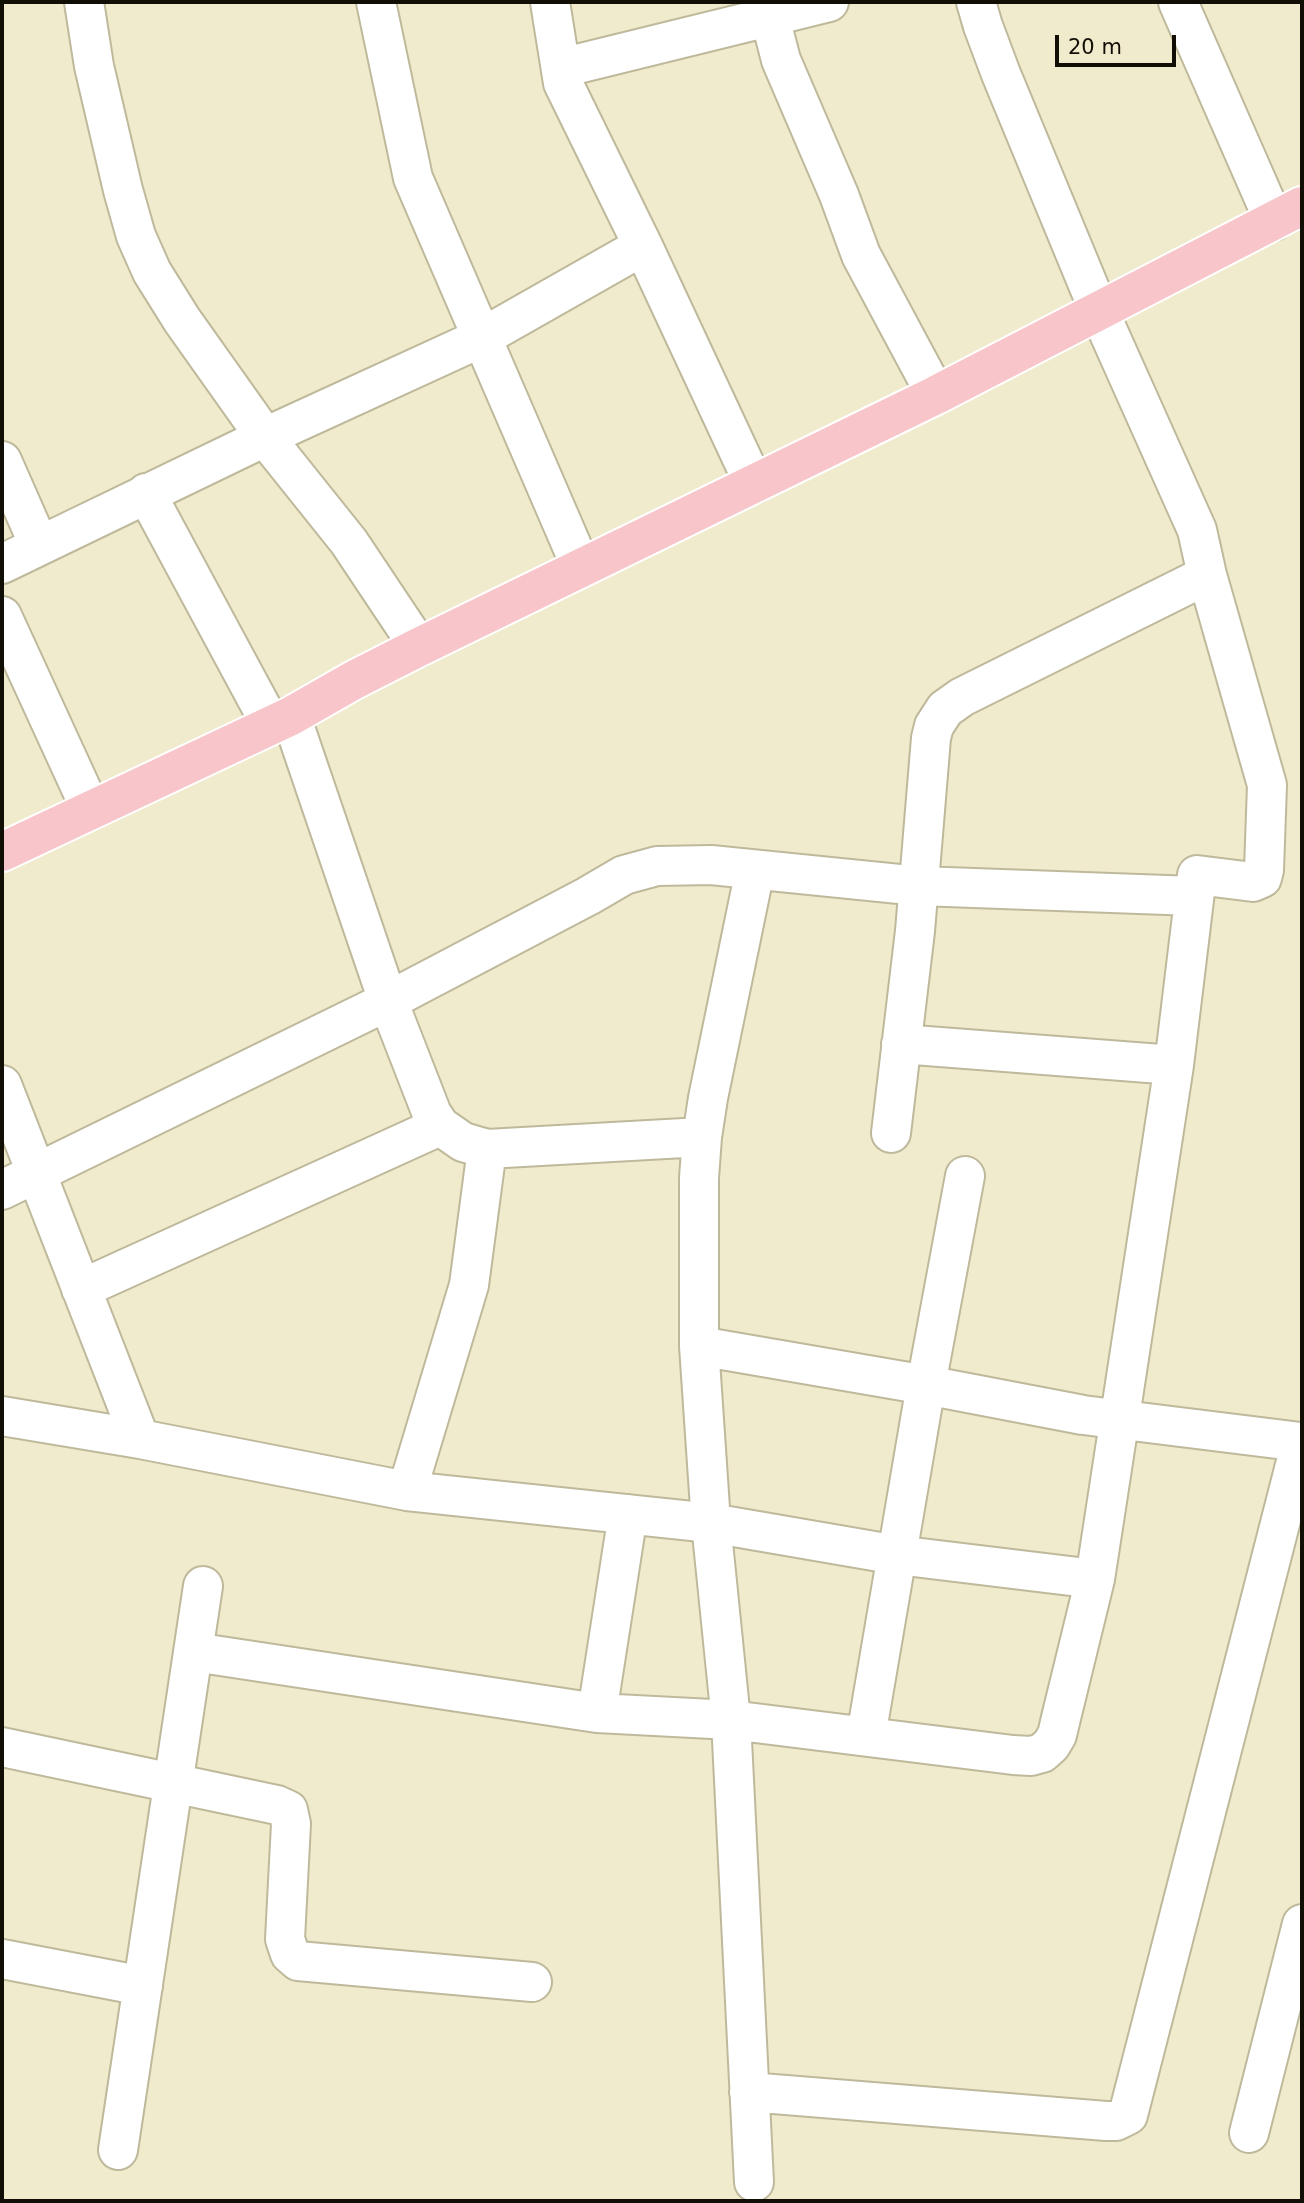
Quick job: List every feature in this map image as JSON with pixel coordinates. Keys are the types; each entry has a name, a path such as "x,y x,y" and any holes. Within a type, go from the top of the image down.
{"main road":[{"path":"2,852 281,721 419,647 936,395 1288,213"}],"street":[{"path":"84,2 94,66 136,236 152,272 265,437 349,542 419,647"},
{"path":"376,2 413,178 581,567"},
{"path":"550,2 563,83 643,246 754,484"},
{"path":"561,68 768,10 829,2"},
{"path":"194,1652 597,1713 731,1720 1013,1755 1031,1756 1042,1753 1057,1735 1095,1579 1174,1065 1196,875 1253,882 1262,878 1267,785 1207,575 1197,530 1099,311 1001,74 976,2"},
{"path":"1178,2 1288,213"},
{"path":"768,10 781,60 839,195 861,255 936,395"},
{"path":"2,564 146,493 481,338 643,246"},
{"path":"2,461 39,545"},
{"path":"146,493 281,721 387,1001 432,1114 440,1126 463,1142 487,1149 702,1137"},
{"path":"891,1133 934,726 945,709 962,697 1207,575"},
{"path":"2,616 91,810"},
{"path":"2,1190 387,1001 588,897 624,875 657,866 711,865 919,886 1194,896"},
{"path":"754,2182 731,1720 711,1523 699,1346 699,1178 702,1137 755,870"},
{"path":"901,1044 1174,1065"},
{"path":"2,1085 140,1439"},
{"path":"81,1289 440,1126"},
{"path":"407,1491 469,1285 487,1149"},
{"path":"866,1736 965,1175"},
{"path":"699,1346 1119,1421 1302,1440 1128,2115 1116,2121 1106,2121 749,2092"},
{"path":"2,1416 140,1439 407,1491 711,1523 897,1555 1095,1579"},
{"path":"597,1713 628,1514"},
{"path":"118,2150 203,1586"},
{"path":"2,1747 277,1805 288,1810 291,1824 285,1939 290,1954 298,1961 532,1982"},
{"path":"1249,2133 1302,1924"},
{"path":"2,1959 143,1986"}]}
